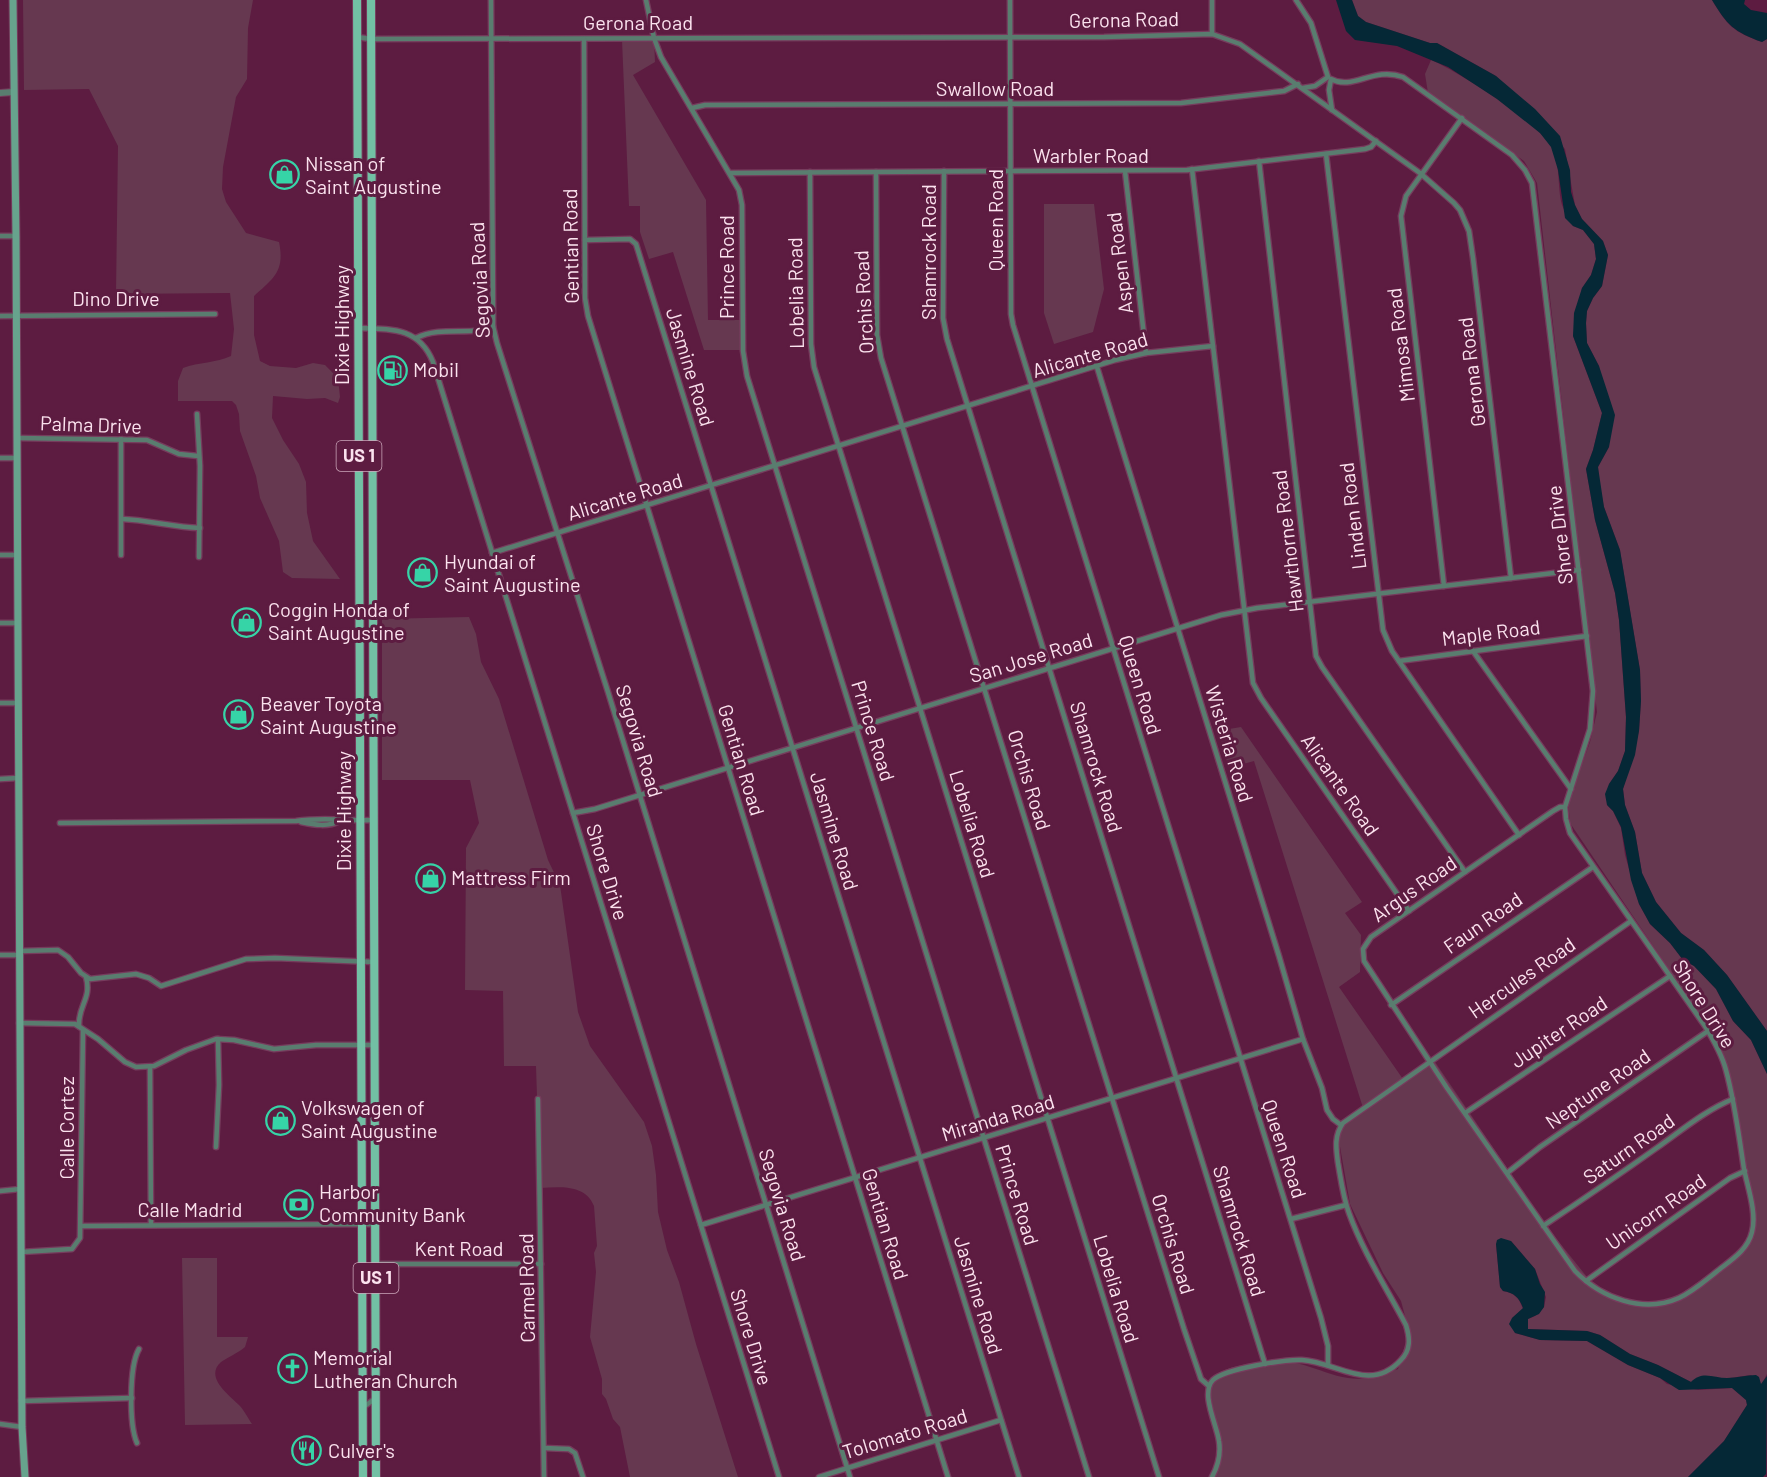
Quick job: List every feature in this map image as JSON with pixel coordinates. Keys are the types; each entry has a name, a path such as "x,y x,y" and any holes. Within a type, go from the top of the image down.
{"main road":[{"path":"13,0 21,1401 25,1477"},
{"name":"Dixie Highway","path":"357,0 363,1477"},
{"name":"US 1","path":"371,0 376,1477"},
{"path":"358,179 370,180"},
{"path":"359,540 373,540"},
{"path":"360,708 374,708"}],"street":[{"name":"Segovia Road","path":"491,0 493,326 850,1477"},
{"name":"Prince Road","path":"646,0 654,38 661,57 739,190 742,205 744,364 1089,1477"},
{"name":"Queen Road","path":"1010,0 1011,314 1291,1219 1326,1336 1329,1352 1328,1365"},
{"path":"1212,0 1212,33"},
{"path":"1296,0 1311,23 1328,77 1315,86 1303,88"},
{"name":"Gerona Road","path":"357,37 371,39 584,39 1010,37 1212,33 1240,44 1421,174 1454,202 1465,219 1470,231 1511,578"},
{"name":"Gentian Road","path":"584,39 585,298 588,316 948,1477"},
{"name":"Shore Drive","path":"1332,110 1329,90 1331,79 1345,82 1375,74 1389,73 1409,81 1462,118 1519,162 1528,174 1534,193 1593,691 1592,717 1565,807 1566,819 1570,832 1593,867 1708,1031 1726,1069 1753,1216 1749,1241 1740,1253 1689,1293 1666,1302 1642,1304 1614,1298 1586,1281 1570,1265 1430,1061"},
{"name":"Swallow Road","path":"692,108 705,105 1181,103 1284,90 1298,84"},
{"path":"0,93 13,93"},
{"name":"Mimosa Road","path":"1444,586 1401,216 1406,196 1462,118"},
{"name":"Warbler Road","path":"730,173 1192,169 1365,149 1371,147 1376,141"},
{"name":"Linden Road","path":"1326,154 1383,630 1399,661 1519,835"},
{"name":"Hawthorne Road","path":"1259,161 1318,661 1465,872"},
{"path":"1192,169 1213,346"},
{"name":"Shamrock Road","path":"944,171 944,327 1265,1364"},
{"name":"Aspen Road","path":"1125,171 1146,353"},
{"name":"Lobelia Road","path":"810,172 811,344 814,367 1160,1477"},
{"name":"Orchis Road","path":"876,172 877,335 881,358 1199,1374 1204,1383 1209,1386"},
{"path":"0,236 16,236"},
{"name":"Jasmine Road","path":"585,240 630,239 636,244 1019,1477"},
{"name":"Dino Drive","path":"0,316 16,314 215,314"},
{"path":"358,328 398,331 416,338 433,331 485,329 493,326"},
{"name":"Shore Drive","path":"416,338 426,348 433,362 779,1477"},
{"name":"Alicante Road","path":"492,553 1097,367 1146,353 1213,346 1253,683 1261,698 1409,911"},
{"name":"Wisteria Road","path":"1097,367 1280,956 1303,1039 1322,1088 1327,1110 1341,1125"},
{"path":"198,414 200,557"},
{"name":"Palma Drive","path":"17,438 147,440 179,454 198,456"},
{"path":"121,440 121,555"},
{"path":"0,458 17,458"},
{"path":"122,519 149,520 167,526 200,528"},
{"path":"0,555 17,555"},
{"name":"San Jose Road","path":"573,813 639,796 1177,628 1244,610 1579,570"},
{"path":"0,623 18,623"},
{"name":"Maple Road","path":"1399,661 1587,636"},
{"path":"1473,651 1570,789"},
{"path":"0,703 18,703"},
{"path":"0,779 18,778"},
{"name":"Argus Road","path":"1430,1061 1364,961 1363,949 1369,939 1552,811 1565,807"},
{"path":"60,824 296,821 315,818 332,818 340,821 374,820"},
{"name":"Faun Road","path":"1391,1005 1593,867"},
{"name":"Hercules Road","path":"1430,1061 1631,921"},
{"path":"0,955 58,950 68,957 86,977 94,980 136,975 149,978 161,986 246,959 374,962"},
{"name":"Jupiter Road","path":"1465,1113 1670,976"},
{"name":"Calle Cortez","path":"82,1226 80,1014 88,993 86,977"},
{"path":"20,1023 72,1023 98,1039 134,1067 150,1066 218,1039 234,1040 274,1049 316,1045 375,1046"},
{"name":"Neptune Road","path":"1507,1173 1540,1147 1708,1031"},
{"path":"216,1148 219,1085 218,1039"},
{"name":"Miranda Road","path":"701,1225 1303,1039"},
{"path":"1212,1477 1218,1464 1220,1443 1208,1397 1209,1386 1222,1374 1283,1360 1302,1360 1328,1365 1353,1375 1378,1374 1401,1360 1409,1343 1406,1325 1356,1230 1346,1205 1336,1146 1341,1125 1347,1118 1430,1061"},
{"path":"150,1066 151,1225"},
{"name":"Carmel Road","path":"538,1099 544,1477"},
{"name":"Saturn Road","path":"1543,1226 1696,1120 1732,1100"},
{"name":"Unicorn Road","path":"1586,1281 1730,1178 1745,1171"},
{"path":"0,1191 20,1190"},
{"path":"1291,1219 1346,1205"},
{"name":"Calle Madrid","path":"82,1226 376,1224"},
{"path":"21,1252 72,1249 81,1238 82,1226"},
{"name":"Kent Road","path":"376,1264 541,1264"},
{"path":"137,1443 133,1431 132,1370 139,1349"},
{"path":"21,1401 132,1398"},
{"path":"362,1408 376,1398"},
{"name":"Tolomato Road","path":"819,1477 1001,1420"},
{"path":"0,1424 22,1428"},
{"path":"544,1448 569,1449 575,1453 583,1477"}],"shaded area":[{"path":"23,0 253,0 248,28 247,79 236,97 223,167 222,189 226,202 246,233 279,242 279,267 272,279 254,296 254,335 260,361 270,366 296,368 313,363 325,365 338,378 340,397 338,403 325,398 273,396 272,418 299,464 306,482 307,513 313,541 340,579 292,578 283,572 279,541 260,498 256,476 240,431 236,405 232,401 178,401 178,381 183,368 231,356 234,329 230,293 116,294 118,146 89,89 24,90"},
{"path":"1352,0 1712,0 1722,16 1737,31 1762,42 1767,39 1767,1031 1727,975 1704,950 1681,933 1656,902 1642,873 1635,832 1625,805 1623,789 1639,731 1640,670 1620,550 1604,507 1599,483 1598,467 1609,447 1599,366 1587,343 1586,323 1587,311 1602,286 1608,255 1603,241 1582,219 1575,205 1565,149 1496,76 1437,43 1430,43 1366,22 1358,16"},
{"path":"654,38 655,62 633,75 706,200 708,320 743,320 743,350 704,350 673,252 649,259 640,232 640,206 629,206 622,40"},
{"path":"1431,60 1496,98 1543,136 1551,146 1556,160 1563,208 1573,226 1583,230 1594,244 1596,259 1591,275 1582,288 1573,336 1602,413 1586,469 1595,520 1615,593 1619,620 1626,718 1625,751 1618,771 1609,784 1607,805 1613,811 1621,828 1625,855 1639,904 1650,924 1670,943 1683,960 1694,966 1716,989 1733,1021 1751,1040 1767,1074 1767,1374 1761,1385 1751,1375 1724,1378 1707,1376 1691,1382 1630,1354 1600,1335 1587,1331 1527,1329 1528,1319 1544,1307 1546,1297 1535,1269 1511,1241 1496,1244 1500,1287 1503,1291 1516,1297 1523,1309 1512,1318 1515,1333 1540,1340 1587,1341 1628,1365 1660,1378 1667,1384 1698,1390 1732,1388 1746,1400 1747,1405 1724,1441 1688,1477 1214,1477 1222,1458 1209,1386 1217,1375 1225,1370 1246,1364 1284,1362 1304,1365 1348,1378 1373,1377 1398,1369 1409,1331 1401,1301 1383,1273 1350,1204 1339,1141 1340,1128 1364,1111 1254,761 1229,768 1217,731 1241,727 1362,902 1345,913 1361,935 1360,972 1339,987 1405,1082 1435,1062 1547,1227 1599,1292 1630,1303 1662,1303 1679,1295 1748,1247 1754,1232 1755,1218 1726,1063 1716,1039 1570,823 1568,802 1590,742 1597,712 1537,183 1524,161 1428,93 1425,74"},
{"path":"1044,204 1094,204 1104,289 1093,332 1054,344 1044,313"},
{"path":"469,617 476,634 481,662 499,699 548,860 560,885 578,1012 590,1046 644,1122 652,1146 658,1212 667,1250 679,1282 738,1477 630,1477 620,1427 613,1419 602,1394 602,1379 590,1337 596,1272 594,1253 597,1246 594,1206 585,1194 578,1190 564,1187 540,1188 536,1066 504,1066 503,991 465,990 466,848 479,823 470,780 382,780 382,619"},
{"path":"182,1258 217,1258 217,1337 248,1337 245,1347 221,1362 215,1374 224,1391 241,1407 252,1424 185,1425"}],"water":[{"path":"1336,0 1352,0 1358,16 1366,22 1430,43 1437,43 1496,76 1535,109 1560,136 1570,170 1571,192 1575,205 1582,219 1603,241 1608,255 1602,286 1587,311 1587,343 1599,366 1615,415 1609,447 1598,467 1604,507 1620,550 1640,670 1639,731 1635,755 1623,789 1625,805 1635,832 1642,873 1656,902 1681,933 1704,950 1727,975 1767,1031 1767,1074 1751,1040 1733,1021 1716,989 1694,966 1683,960 1670,943 1650,924 1639,904 1631,880 1621,827 1613,811 1607,805 1605,794 1618,771 1625,751 1626,717 1619,620 1615,593 1595,520 1586,469 1602,413 1573,336 1574,313 1582,288 1591,275 1596,259 1594,244 1583,230 1573,226 1565,218 1558,170 1551,147 1540,133 1497,99 1448,67 1397,46 1355,40 1346,31"},
{"path":"1712,0 1745,0 1744,4 1751,10 1767,13 1767,39 1762,42 1732,27"},
{"path":"1501,1238 1511,1241 1535,1269 1545,1292 1544,1307 1539,1314 1528,1319 1528,1329 1587,1331 1600,1335 1630,1354 1691,1382 1704,1375 1727,1378 1756,1375 1761,1384 1767,1376 1766,1474 1763,1477 1688,1477 1724,1441 1747,1405 1746,1400 1732,1388 1679,1390 1660,1378 1628,1365 1587,1341 1540,1340 1515,1333 1509,1324 1523,1308 1516,1296 1503,1291 1500,1287 1496,1244"}],"place":[{"name":"Nissan of Saint Augustine","path":"284,175"},
{"name":"Mobil","path":"392,370"},
{"name":"Hyundai of Saint Augustine","path":"423,573"},
{"name":"Coggin Honda of Saint Augustine","path":"247,622"},
{"name":"Beaver Toyota Saint Augustine","path":"239,715"},
{"name":"Mattress Firm","path":"430,878"},
{"name":"Volkswagen of Saint Augustine","path":"280,1120"},
{"name":"Harbor Community Bank","path":"298,1204"},
{"name":"Memorial Lutheran Church","path":"292,1369"},
{"name":"Culver's","path":"307,1451"}]}
